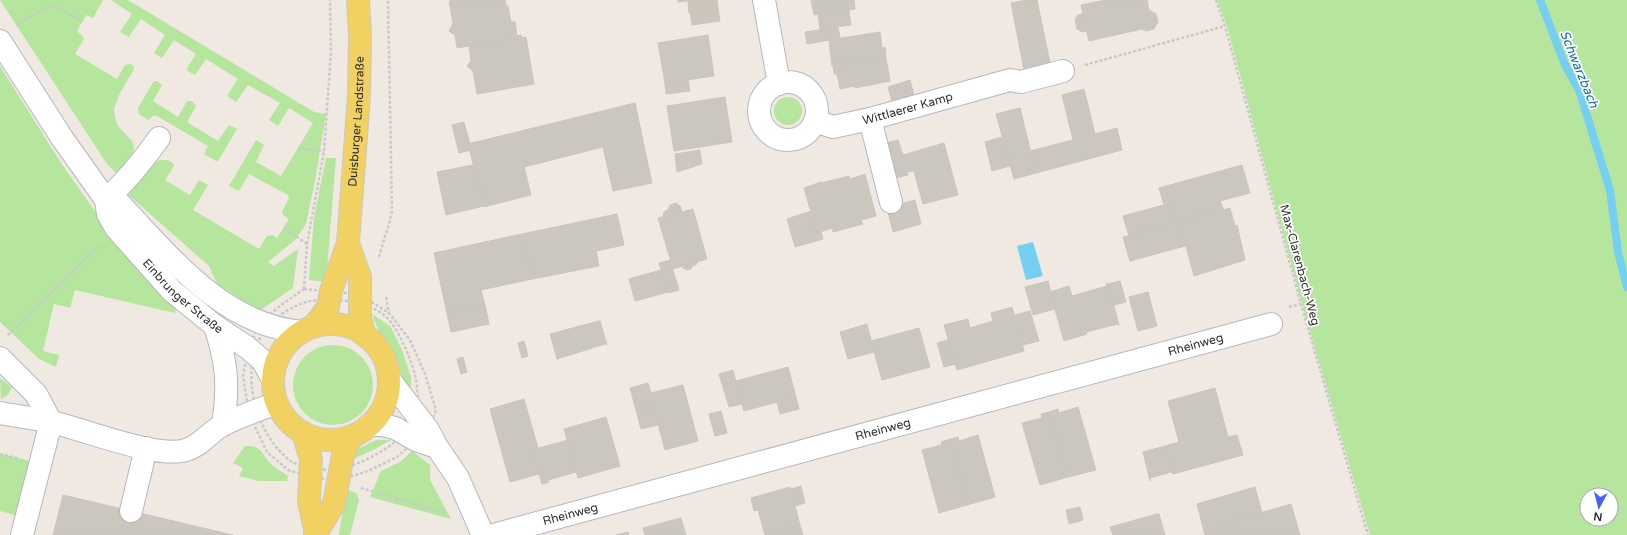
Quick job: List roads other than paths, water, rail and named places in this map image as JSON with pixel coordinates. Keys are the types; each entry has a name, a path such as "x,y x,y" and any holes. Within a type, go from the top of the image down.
{"main road":[{"name":"Duisburger Landstraße","path":"358,0 360,35 359,96 348,243 330,295 328,307 307,330 292,339 284,348 274,369 274,392 261,409 282,414 290,423 303,433 319,438 330,440 360,431"},
{"name":"Duisburger Landstraße","path":"348,243 360,277 360,318 365,336"},
{"path":"307,330 323,325 346,326 365,336 379,350 387,369 389,379 388,390 382,409 360,431 343,455 341,478 334,504 316,534"},
{"path":"303,433 311,459 309,502 316,534"}],"street":[{"path":"764,0 779,84"},
{"name":"Einbrunger Straße","path":"0,41 62,138 106,200 108,214 116,228 172,290 215,326 263,361 273,380"},
{"name":"Wittlaerer Kamp","path":"815,121 833,127 870,119 1010,80 1021,82 1063,71"},
{"path":"788,82 797,84 805,88 812,95 817,112 815,121 810,130 802,136 793,139 774,137 761,123 759,114 760,104 767,92 779,84 788,82"},
{"path":"870,119 891,202"},
{"path":"106,200 140,165 159,138"},
{"name":"Einbrunger Straße","path":"106,200 119,203 178,266 227,306 264,324 287,331 307,330"},
{"name":"Rheinweg","path":"485,531 1271,324"},
{"path":"215,326 223,352 226,376 227,402 223,425"},
{"path":"0,358 36,394 51,422 22,535"},
{"path":"389,379 420,433 458,478 485,531"},
{"path":"0,413 51,422 146,448 175,453 188,450 196,446 210,432 261,409"},
{"path":"360,431 382,425 420,433"},
{"path":"131,511 146,448"}],"water":[{"path":"1033,242 1043,276 1026,280 1017,246"}],"waterway":[{"name":"Schwarzbach","path":"1540,0 1565,65 1579,90 1610,190 1618,252 1627,287"}]}
